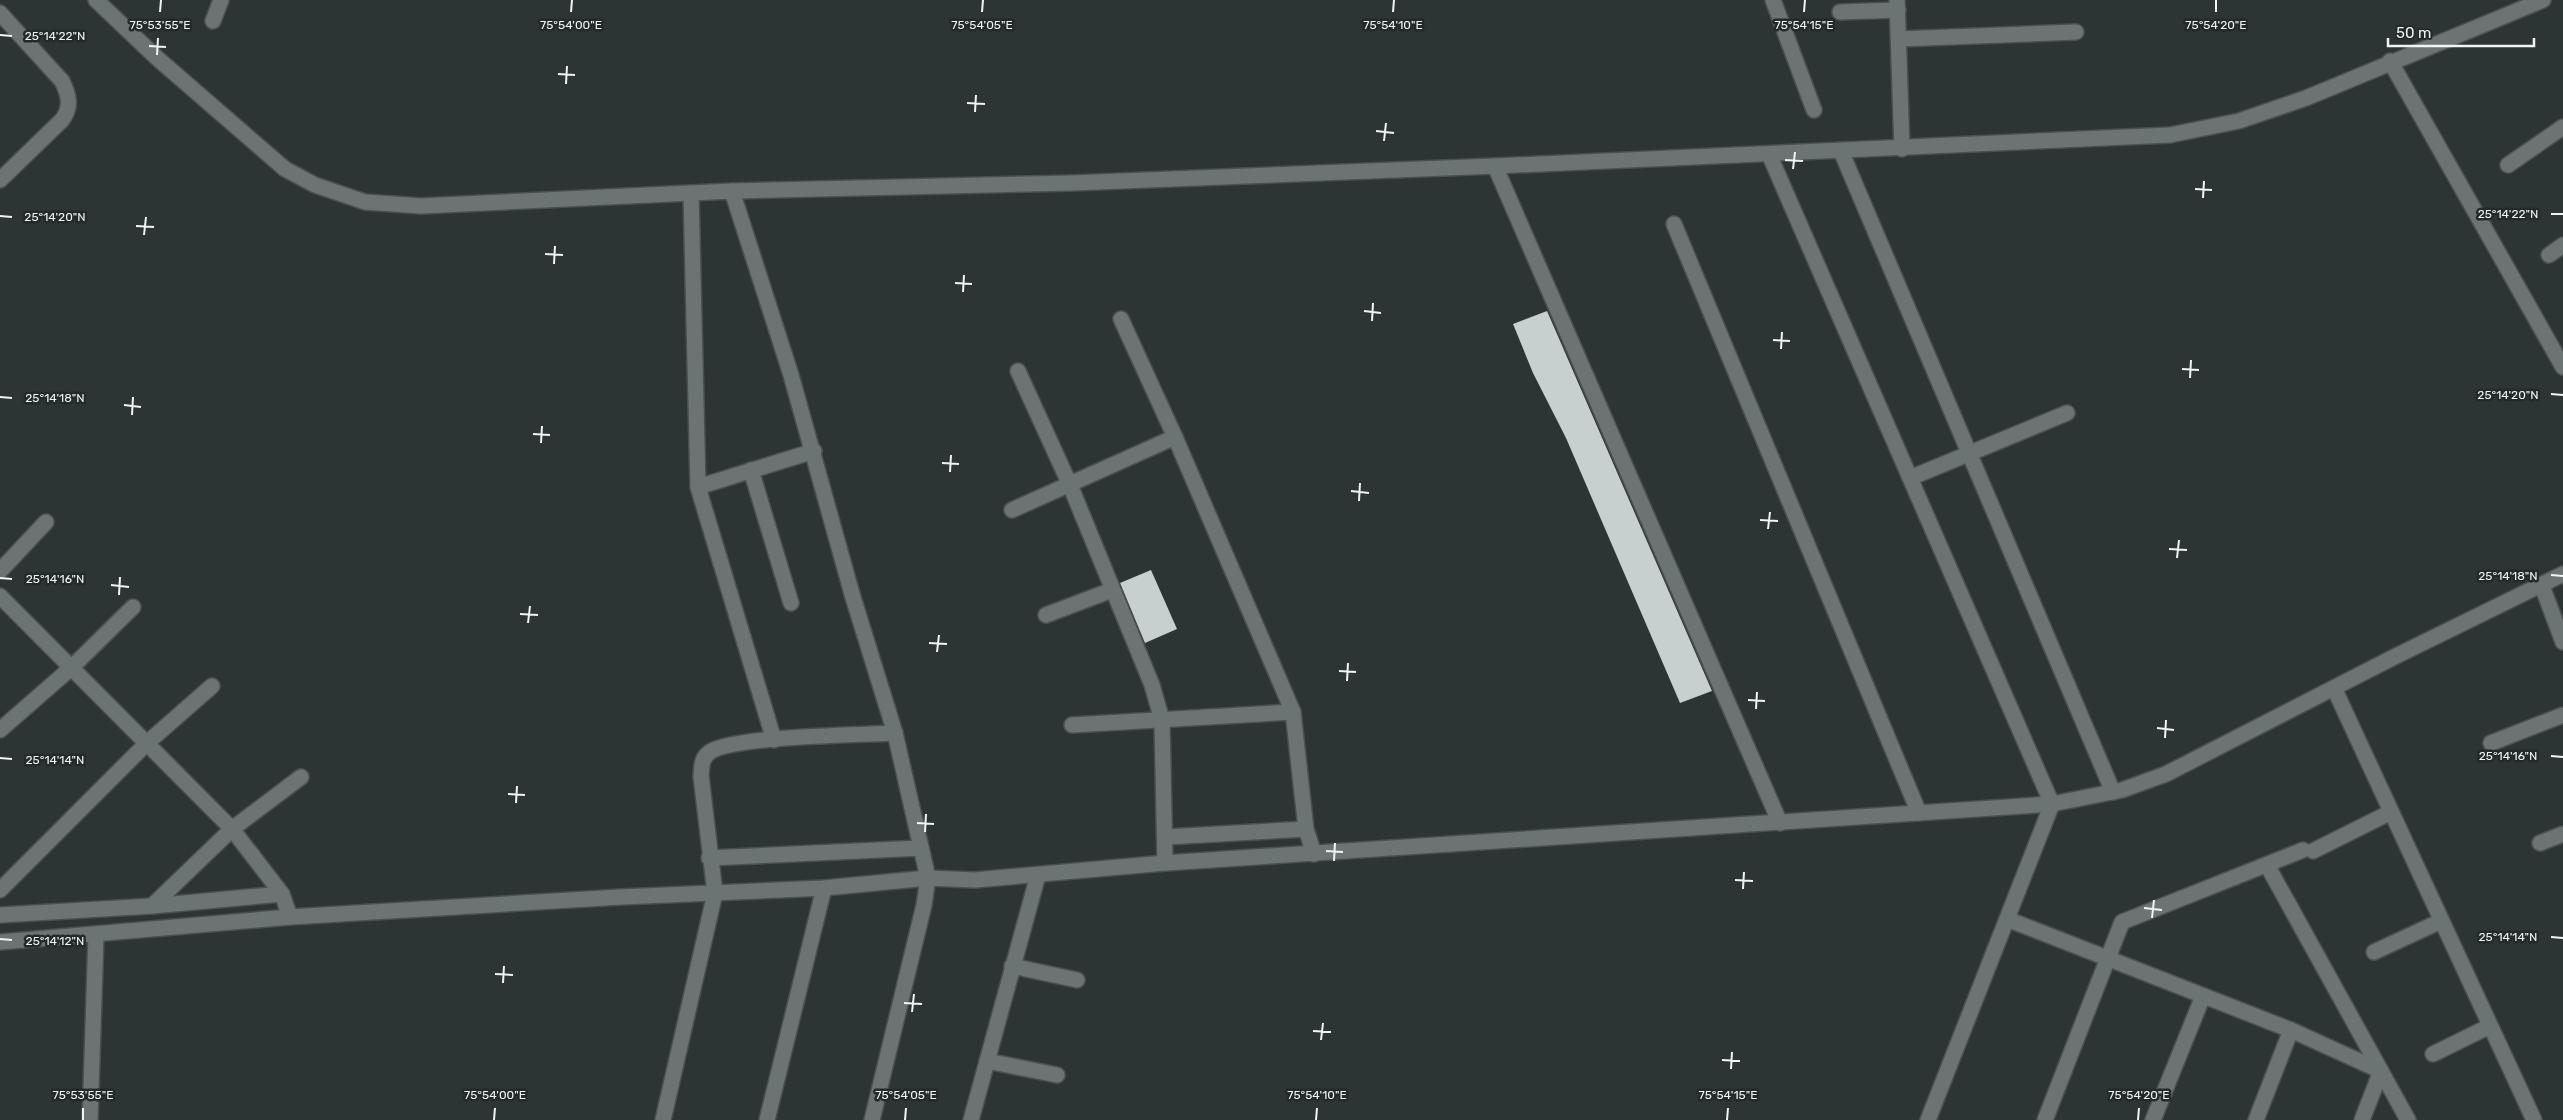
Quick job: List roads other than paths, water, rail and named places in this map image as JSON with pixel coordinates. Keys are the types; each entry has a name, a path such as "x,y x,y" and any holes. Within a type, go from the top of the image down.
{"street":[{"path":"96,0 157,58 286,169 315,185 365,202 421,206 732,191 1072,183 1496,166 2170,135 2239,121 2306,98 2390,61 2543,0"},
{"path":"213,21 221,0"},
{"path":"1773,0 1814,110"},
{"path":"1840,12 1898,5 1902,148"},
{"path":"0,13 62,81 68,94 69,111 0,180"},
{"path":"1899,39 2076,32"},
{"path":"2390,61 2563,367"},
{"path":"2508,164 2563,127"},
{"path":"1841,151 2113,792"},
{"path":"1769,154 2052,804 1928,1120"},
{"path":"1496,166 1780,823"},
{"path":"732,191 814,451 852,594 895,733 928,878 924,904 872,1120"},
{"path":"691,193 698,487 774,740"},
{"path":"1674,224 1919,813"},
{"path":"2549,255 2563,245"},
{"path":"1121,319 1175,437 1293,712 1306,829 1314,854"},
{"path":"1018,371 1070,485 1152,684 1162,720 1166,837 1165,863"},
{"path":"1910,478 2067,413"},
{"path":"1012,510 1175,437"},
{"path":"698,487 814,451"},
{"path":"751,470 791,603"},
{"path":"0,572 46,522"},
{"path":"0,942 290,918 824,888 928,878 976,880 1165,863 2052,804 2113,792 2166,774 2563,574"},
{"path":"2542,586 2563,642"},
{"path":"1046,615 1112,590"},
{"path":"0,596 232,829 282,894 290,918"},
{"path":"0,730 71,668 132,607"},
{"path":"0,890 147,743 212,686"},
{"path":"2334,688 2534,1120"},
{"path":"1072,725 1293,712"},
{"path":"2491,743 2563,714"},
{"path":"663,1120 715,893 709,858 701,776 702,761 709,752 722,746 774,740 895,733"},
{"path":"152,906 232,829 301,777"},
{"path":"2045,1120 2122,922 2267,865 2308,851 2391,812"},
{"path":"1166,837 1306,829"},
{"path":"2540,843 2563,834"},
{"path":"709,858 922,848"},
{"path":"2267,865 2408,1120"},
{"path":"971,1120 1038,875"},
{"path":"767,1120 824,888"},
{"path":"0,915 152,906 282,894"},
{"path":"2007,919 2291,1030 2381,1071"},
{"path":"2374,952 2441,921"},
{"path":"90,1120 96,934"},
{"path":"1012,966 1077,980"},
{"path":"2153,1120 2203,996"},
{"path":"2433,1054 2490,1026"},
{"path":"2256,1120 2291,1030"},
{"path":"987,1061 1056,1075"},
{"path":"2362,1120 2381,1071"}]}
